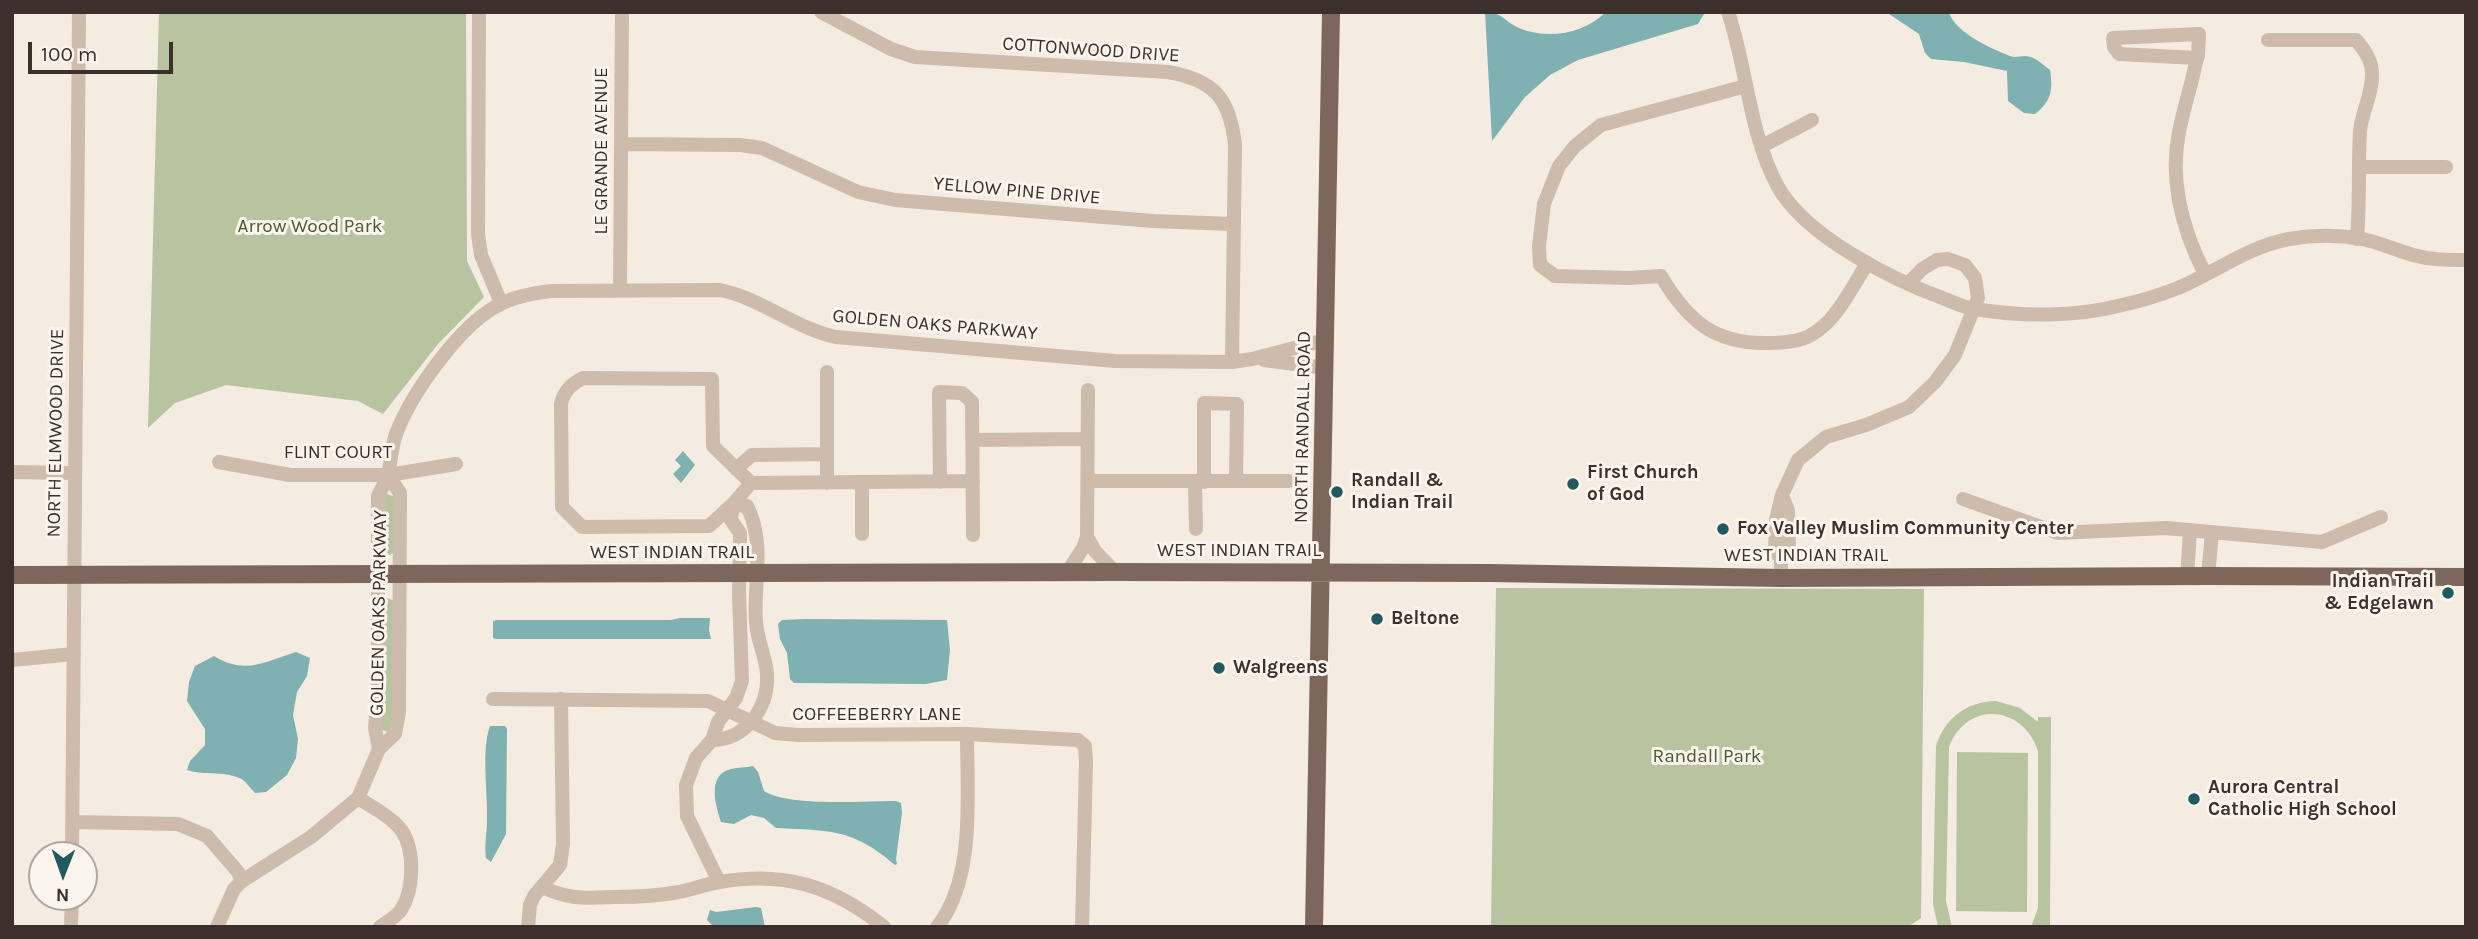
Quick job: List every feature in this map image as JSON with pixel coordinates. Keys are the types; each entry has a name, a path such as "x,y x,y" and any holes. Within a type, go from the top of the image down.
{"main road":[{"name":"NORTH RANDALL ROAD","path":"1314,927 1331,12"},
{"name":"WEST INDIAN TRAIL","path":"12,575 1321,572 1781,578 2466,577"}],"street":[{"name":"NORTH ELMWOOD DRIVE","path":"72,841 79,12"},
{"path":"479,12 478,234 481,255 501,303"},
{"name":"LE GRANDE AVENUE","path":"620,289 622,12"},
{"name":"COTTONWOOD DRIVE","path":"821,12 891,49 915,57 1168,72 1190,76 1209,85 1220,96 1228,110 1233,128 1232,362"},
{"path":"1728,12 1762,146 1777,186 1798,213 1867,264 1908,284 1973,309 2034,314 2094,311 2179,287 2254,249 2289,239 2328,236 2357,239 2438,260 2466,260"},
{"path":"2197,58 2119,54 2114,47 2113,38 2199,34 2197,58 2179,131 2176,174 2184,225 2205,274"},
{"path":"2269,40 2356,40 2366,52 2372,71 2370,93 2361,123 2357,239"},
{"path":"1746,86 1601,125 1575,146 1559,166 1545,204 1539,246 1540,265 1555,276 1661,276 1676,301 1692,319 1717,335 1747,343 1780,343 1810,336 1832,318 1867,264"},
{"path":"1762,146 1812,120"},
{"name":"YELLOW PINE DRIVE","path":"622,144 740,145 762,148 858,192 895,200 1153,221 1232,224"},
{"path":"2361,167 2446,167"},
{"path":"1781,578 1781,556 1775,552 1776,520 1782,495 1798,460 1826,437 1866,425 1909,407 1935,382 1955,355 1978,298 1975,278 1965,265 1948,259 1937,260 1922,269 1908,284"},
{"name":"GOLDEN OAKS PARKWAY","path":"379,749 375,728 378,698 378,496 388,474 394,438 412,400 468,328 501,303 534,293 703,289 733,292 807,329 851,340 1115,361 1232,362 1325,340"},
{"name":"GOLDEN OAKS PARKWAY","path":"1252,359 1325,368"},
{"path":"827,372 827,483"},
{"path":"751,483 709,526 582,527 562,507 563,396 572,384 583,378 712,379 711,442 716,451 751,483 973,481"},
{"path":"1068,572 1087,537 1088,390"},
{"path":"940,482 939,392 962,393 972,402 973,535"},
{"path":"1196,529 1204,403 1237,404 1236,481"},
{"path":"973,440 1087,439"},
{"path":"736,470 752,455 827,454"},
{"name":"FLINT COURT","path":"219,462 289,475 388,474 456,464"},
{"path":"12,472 75,472"},
{"name":"GOLDEN OAKS PARKWAY","path":"218,927 234,889 242,881 311,837 358,798 379,749 395,734 399,712 400,494 388,474"},
{"path":"1088,481 1289,481"},
{"path":"862,483 862,534"},
{"path":"1963,499 2058,533 2143,528 2322,542 2381,517"},
{"path":"712,740 726,740 753,723 767,689 765,658 756,624 758,573 754,519 747,506 733,504"},
{"path":"719,882 687,816 686,785 690,769 700,752 712,740 718,722 736,698 743,672 740,533 732,520 733,504"},
{"path":"2187,576 2190,531"},
{"path":"2208,576 2211,533"},
{"path":"1087,537 1095,551 1115,572"},
{"path":"12,660 74,654"},
{"name":"COFFEEBERRY LANE","path":"493,699 708,701 775,733 798,735 967,734 1072,738 1085,746 1082,927"},
{"path":"528,927 530,905 560,865 563,844 562,699"},
{"path":"937,927 950,902 964,861 967,831 967,734"},
{"path":"358,798 383,814 402,831 410,854 410,885 402,909 380,927"},
{"path":"73,822 177,824 207,836 238,872 242,881"},
{"path":"542,887 564,897 634,897 677,893 719,882 767,878 799,881 840,897 884,927"}],"green space":[{"name":"Arrow Wood Park","path":"159,12 466,12 467,261 484,297 438,344 383,414 358,401 226,385 175,403 148,428"},
{"path":"387,494 393,496 394,552 390,555 384,554"},
{"name":"Randall Park","path":"1496,588 1924,589 1921,918 1908,927 1491,927"},
{"path":"388,598 394,601 394,706 387,732 381,729 384,601"},
{"path":"1996,701 2020,708 2038,722 2038,717 2051,717 2050,927 2031,927 2038,908 2038,751 2031,736 2020,724 1995,714 1981,715 1968,721 1957,732 1949,747 1946,901 1952,927 1938,927 1933,904 1936,746 1945,727 1958,713 1975,705"},
{"path":"1957,752 2028,753 2027,912 1956,911"}],"water":[{"path":"1485,12 1496,14 1514,26 1541,34 1576,30 1606,12 1704,14 1698,24 1578,60 1550,75 1525,97 1492,141"},
{"path":"1886,12 1949,12 1958,26 1975,39 2010,56 2033,58 2050,70 2051,89 2048,99 2035,114 2024,113 2008,101 2007,71 1964,62 1931,59 1925,53 1919,34"},
{"path":"683,451 695,465 681,483 673,474 681,466 675,460"},
{"path":"710,618 711,639 493,638 493,621 497,620"},
{"path":"782,620 947,620 950,650 947,680 926,684 794,683 790,679 787,653 780,639 778,624"},
{"path":"296,652 310,658 307,676 297,692 293,715 298,739 296,758 287,775 266,792 255,793 237,777 187,770 190,761 205,745 205,729 187,701 189,682 195,666 214,656 225,662 245,666 264,663"},
{"path":"490,726 505,726 507,729 506,834 491,862 486,858 485,848 485,759"},
{"path":"753,766 758,772 764,791 776,796 808,801 901,803 897,864 866,844 840,834 776,828 764,818 751,815 734,824 721,822 715,792 718,778 731,769"},
{"path":"761,908 765,927 714,927 707,920 710,910 716,912"}],"place":[{"name":"First Church of God","path":"1573,484"},
{"name":"Randall & Indian Trail","path":"1337,492"},
{"name":"Fox Valley Muslim Community Center","path":"1723,529"},
{"name":"Indian Trail & Edgelawn","path":"2448,593"},
{"name":"Beltone","path":"1377,619"},
{"name":"Walgreens","path":"1219,668"},
{"name":"Aurora Central Catholic High School","path":"2194,799"}]}
